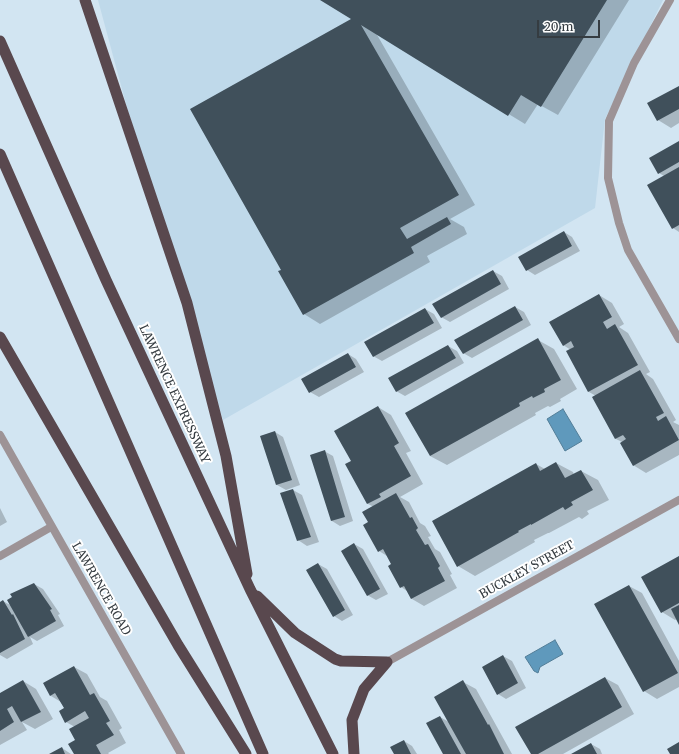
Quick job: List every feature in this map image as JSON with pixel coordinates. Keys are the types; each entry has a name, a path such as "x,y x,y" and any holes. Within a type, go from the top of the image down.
{"highway":[{"path":"85,0 187,304 226,456 250,589 295,633 335,659 341,661 387,662"},
{"name":"LAWRENCE EXPRESSWAY","path":"0,41 106,280 250,589 333,754"},
{"path":"0,154 263,754"},
{"path":"0,337 178,645 246,754"},
{"path":"354,754 352,720 364,688 387,662"}],"street":[{"path":"670,0 634,63 609,121 608,178 619,223 628,250 679,339"},
{"name":"LAWRENCE ROAD","path":"0,435 181,754"},
{"name":"BUCKLEY STREET","path":"387,662 679,500"},
{"path":"0,556 51,527"}],"shaded area":[{"path":"98,0 663,0 605,119 595,208 223,420 126,104"}],"water":[{"path":"563,409 582,441 565,451 547,419"},
{"path":"555,640 563,654 540,667 538,673 534,671 525,657"}],"building":[{"path":"320,0 607,0 541,107 521,95 508,116 361,25 459,195 400,228 407,239 447,217 451,224 411,247 414,253 303,315 278,271 281,270 190,109 351,19"},
{"path":"679,86 679,109 657,121 647,103"},
{"path":"679,141 679,162 658,174 649,158"},
{"path":"679,167 679,225 672,229 647,185"},
{"path":"564,231 572,246 526,271 518,257"},
{"path":"493,270 501,284 441,318 432,304"},
{"path":"599,294 612,317 603,322 607,329 615,324 638,365 588,392 566,351 574,347 571,341 563,346 549,322"},
{"path":"515,306 523,320 463,354 454,340"},
{"path":"425,308 434,323 373,357 364,342"},
{"path":"538,338 561,380 544,389 545,392 533,398 532,396 519,403 520,406 430,456 405,413"},
{"path":"448,345 456,358 396,392 388,378"},
{"path":"348,353 356,367 309,393 301,379"},
{"path":"640,370 664,413 656,417 658,421 666,416 679,440 633,466 620,443 626,439 623,435 615,439 592,397"},
{"path":"378,406 399,443 394,446 411,476 379,494 381,497 367,504 345,464 351,461 334,431"},
{"path":"275,431 292,480 276,485 260,436"},
{"path":"325,450 345,517 331,521 310,455"},
{"path":"556,462 565,478 581,470 593,490 571,502 573,505 565,510 563,507 518,531 519,532 457,567 432,521 536,463 540,471"},
{"path":"293,489 311,537 297,541 280,493"},
{"path":"396,493 410,518 412,517 418,528 416,530 425,545 428,544 440,566 438,568 445,581 411,599 404,586 400,588 388,566 391,564 383,549 378,552 363,525 368,522 362,512"},
{"path":"354,543 380,589 367,596 341,551"},
{"path":"679,556 679,603 661,613 641,577"},
{"path":"318,563 345,610 333,617 306,570"},
{"path":"34,583 52,609 50,610 56,621 28,637 7,600 12,597 10,594"},
{"path":"629,585 678,673 643,692 594,604"},
{"path":"3,600 12,615 13,614 25,639 0,653 0,602"},
{"path":"679,605 679,625 671,609"},
{"path":"503,655 518,683 497,695 482,667"},
{"path":"74,666 90,695 94,693 110,721 106,723 114,735 96,745 101,754 74,754 68,744 75,740 69,729 89,718 85,711 65,723 59,711 64,708 55,693 50,696 43,683"},
{"path":"605,677 622,707 538,754 531,754 515,727"},
{"path":"23,680 41,712 21,722 12,706 7,709 14,722 0,731 0,693"},
{"path":"463,680 488,725 489,724 504,754 466,754 434,697"},
{"path":"440,716 461,754 443,754 426,723"},
{"path":"404,740 411,754 394,754 390,747"},
{"path":"679,742 679,754 670,754 667,749"},
{"path":"591,743 597,754 571,754"},
{"path":"62,747 65,754 49,754"}]}
